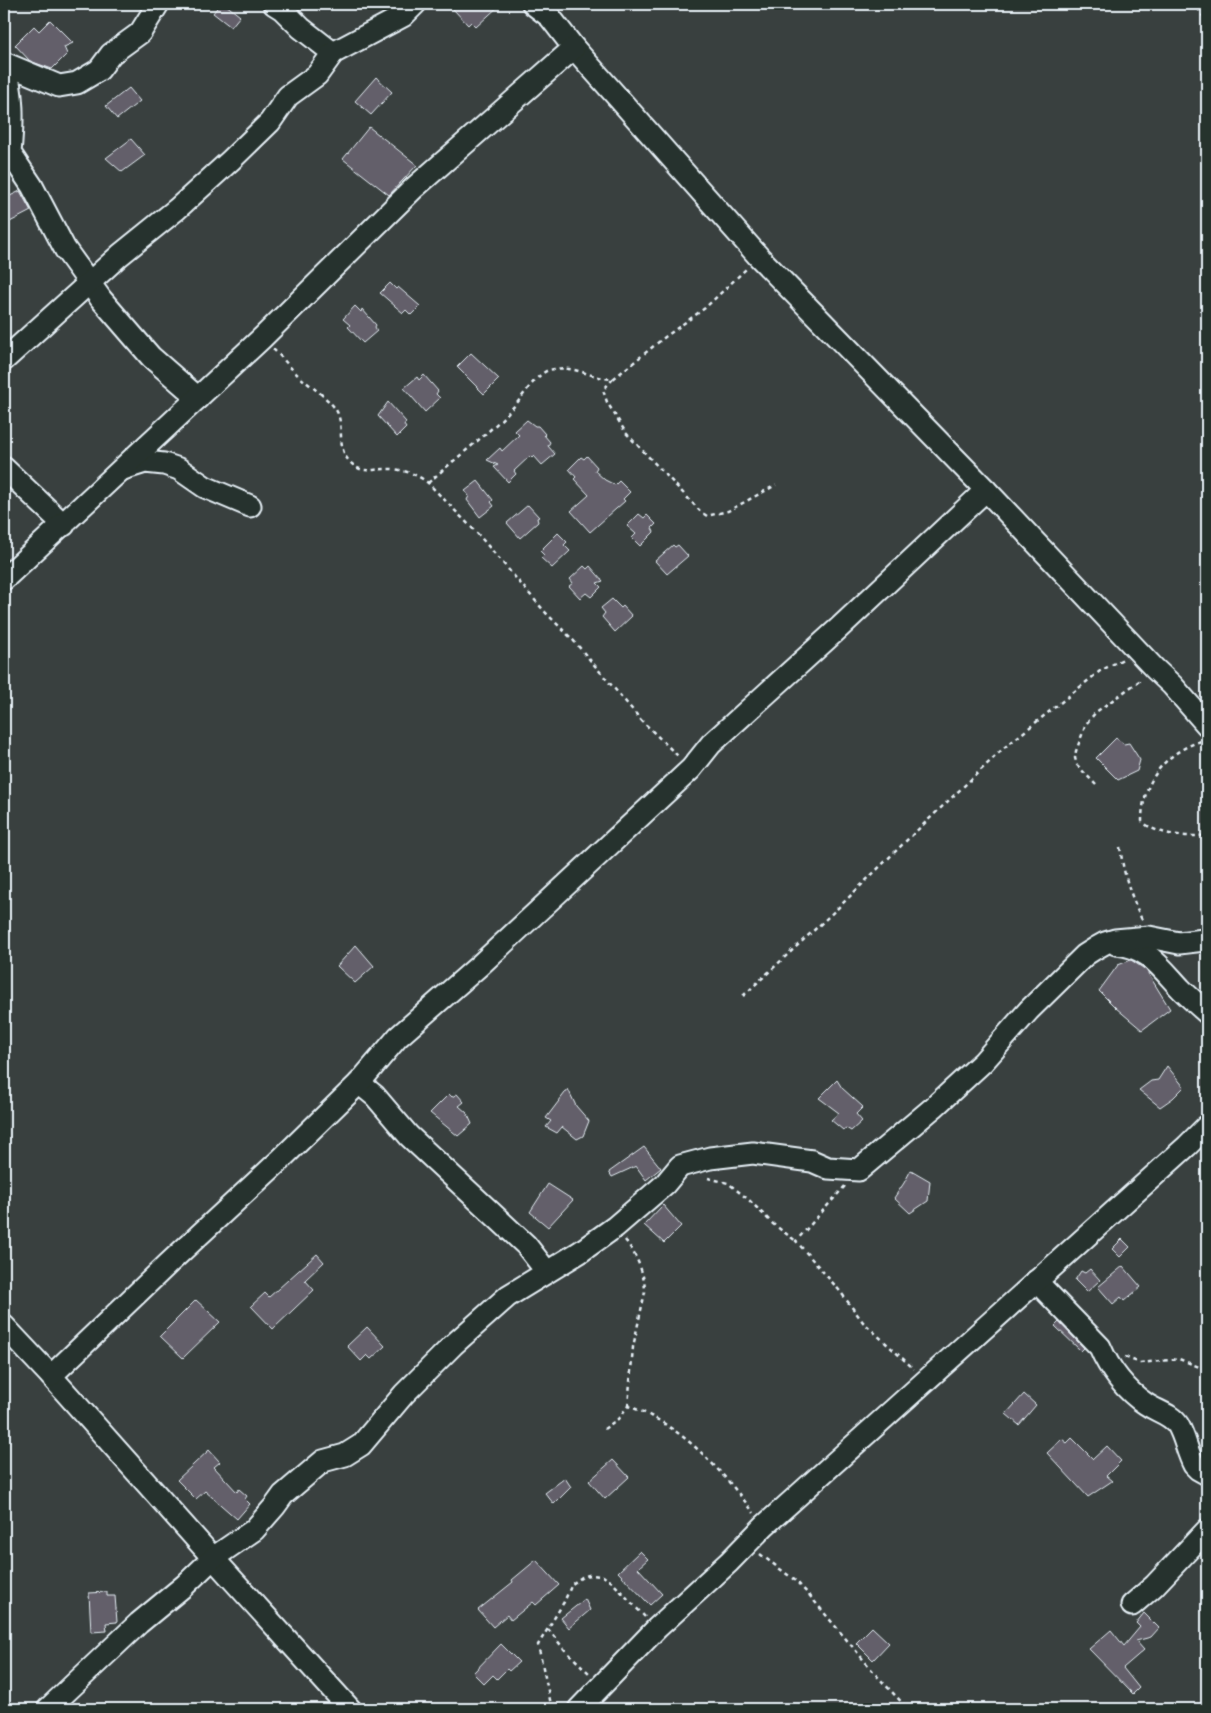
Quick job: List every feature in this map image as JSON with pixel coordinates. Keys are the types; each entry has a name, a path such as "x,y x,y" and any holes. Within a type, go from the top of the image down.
{"street":[{"path":"4,63 59,86 77,83 99,70 111,54 140,33 158,4"},
{"path":"274,4 282,9 300,28 333,53"},
{"path":"4,360 120,255 177,209 231,160 270,122 288,96 317,75 333,53 403,16 415,4"},
{"path":"533,4 550,17 574,48 759,257 986,490 1154,669 1172,684 1207,725"},
{"path":"4,579 262,338 414,188 574,48"},
{"path":"4,63 12,95 12,126 7,156 32,186 65,250 101,299 150,357 198,398"},
{"path":"120,470 145,462 164,464 183,471 206,487 250,506"},
{"path":"4,468 64,525"},
{"path":"51,1376 169,1263 280,1161 359,1083 398,1037 480,965 691,769 711,744 839,628 986,490"},
{"path":"48,1709 139,1623 185,1585 213,1558 254,1530 283,1495 323,1461 345,1455 361,1445 404,1394 453,1345 508,1296 580,1252 615,1227 665,1184 680,1166 699,1160 754,1153 812,1161 828,1168 859,1170 954,1090 983,1062 1029,1010 1085,955 1105,943 1150,937 1178,944 1207,938"},
{"path":"1105,943 1129,944 1156,961 1181,989 1207,1013"},
{"path":"1156,961 1178,944"},
{"path":"359,1083 375,1096 409,1136 526,1245 547,1272"},
{"path":"579,1709 657,1628 729,1562 764,1526 1180,1153 1207,1126"},
{"path":"1036,1281 1100,1348 1106,1361 1137,1397 1178,1424 1194,1464 1198,1469 1207,1474"},
{"path":"4,1326 350,1709"},
{"path":"1132,1605 1154,1586 1207,1530"}],"path":[{"path":"759,257 706,308 665,336 612,379 603,390 607,402 626,433 701,512 707,516 728,511 776,485"},
{"path":"262,338 299,376 319,392 338,413 344,453 352,464 366,472 386,468 397,470 422,478 428,483 476,532 494,555 573,640 642,721 691,769"},
{"path":"428,483 504,418 539,376 547,370 576,369 600,378 612,379"},
{"path":"743,996 1005,748 1100,671 1137,650"},
{"path":"1096,785 1077,765 1075,758 1086,724 1096,712 1154,669"},
{"path":"1207,739 1185,746 1158,769 1147,789 1142,821 1165,832 1188,836 1207,835"},
{"path":"1120,847 1128,890 1150,937"},
{"path":"680,1166 700,1176 728,1183 749,1200 773,1224 796,1241 839,1290 863,1322 926,1380"},
{"path":"796,1241 859,1170"},
{"path":"604,1429 618,1419 628,1406 633,1347 645,1292 645,1283 638,1262 628,1243 615,1227"},
{"path":"1100,1348 1140,1363 1179,1359 1207,1370"},
{"path":"628,1406 666,1424 705,1455 764,1526"},
{"path":"747,1543 796,1581 823,1609 877,1676 908,1709"},
{"path":"552,1709 538,1645 572,1584 582,1577 603,1576 612,1582 635,1608 657,1628"},
{"path":"548,1629 564,1649 602,1686"}],"building":[{"path":"220,4 225,4 240,16 231,27 213,13"},
{"path":"459,4 501,4 476,27 471,22 468,25 453,9"},
{"path":"50,20 73,43 64,47 67,54 52,69 30,61 15,45 34,26 39,31"},
{"path":"376,77 392,92 371,115 355,101"},
{"path":"129,88 140,101 117,119 106,106"},
{"path":"369,127 417,165 389,195 343,159"},
{"path":"131,139 145,155 122,172 106,158"},
{"path":"20,191 31,211 4,225 4,199"},
{"path":"390,283 396,289 398,287 420,306 411,315 406,310 403,313 380,293"},
{"path":"355,306 361,312 362,309 376,325 377,331 363,343 348,327 350,325 343,319"},
{"path":"471,353 499,379 484,394 457,367"},
{"path":"424,375 438,391 436,394 440,398 425,412 404,388 417,377 419,380"},
{"path":"388,402 406,422 404,425 406,428 397,437 378,416"},
{"path":"527,420 538,426 545,434 550,442 548,446 555,454 542,465 534,456 532,458 530,456 514,471 516,474 508,482 494,467 498,465 487,460 500,448 502,451 519,435 515,431"},
{"path":"587,456 597,467 595,471 605,480 615,485 619,481 630,492 623,499 625,501 590,532 571,511 589,495 574,479 576,477 569,469 581,457 584,459"},
{"path":"478,481 493,500 491,502 494,506 480,517 467,500 469,496 465,491"},
{"path":"528,505 539,517 537,518 538,522 520,538 507,523"},
{"path":"639,514 644,518 647,515 656,524 652,528 654,532 640,546 632,538 636,534 627,526"},
{"path":"558,533 567,542 564,545 570,551 552,568 541,558 544,555 540,551"},
{"path":"673,545 675,547 678,545 688,556 667,574 655,561"},
{"path":"584,566 587,569 590,566 603,581 597,583 601,587 591,597 586,593 580,598 569,586 573,583 570,579"},
{"path":"612,599 621,608 623,606 632,616 615,632 602,617 605,613 601,608"},
{"path":"1116,738 1124,744 1129,743 1140,760 1137,771 1118,780 1096,758"},
{"path":"356,945 374,966 355,983 337,966"},
{"path":"1131,960 1146,970 1170,1009 1142,1030 1099,991 1118,965"},
{"path":"1167,1066 1184,1087 1160,1107 1139,1090 1151,1081 1158,1080"},
{"path":"837,1080 842,1088 863,1107 856,1114 862,1121 851,1131 846,1128 843,1130 831,1120 839,1113 819,1098"},
{"path":"568,1089 576,1106 589,1121 583,1136 577,1139 562,1127 557,1133 546,1127 551,1121 546,1118"},
{"path":"449,1094 452,1097 457,1094 464,1102 459,1106 467,1113 472,1124 458,1136 430,1113"},
{"path":"644,1147 661,1168 646,1180 636,1166 612,1177 609,1172"},
{"path":"911,1170 930,1181 928,1201 910,1213 894,1198"},
{"path":"548,1184 573,1200 548,1227 530,1212"},
{"path":"663,1205 681,1226 664,1243 644,1225"},
{"path":"1122,1239 1130,1247 1120,1257 1112,1249"},
{"path":"317,1254 324,1262 305,1280 314,1290 273,1329 251,1306 265,1293 269,1297"},
{"path":"1123,1266 1141,1287 1124,1301 1121,1297 1113,1304 1098,1287"},
{"path":"1090,1269 1100,1280 1087,1292 1075,1280 1081,1271 1085,1273"},
{"path":"196,1300 220,1322 183,1358 160,1336"},
{"path":"1059,1322 1084,1348 1081,1351 1055,1326"},
{"path":"367,1327 385,1346 371,1359 367,1355 361,1361 347,1346"},
{"path":"1024,1394 1036,1405 1019,1425 1006,1414"},
{"path":"1072,1438 1093,1459 1107,1446 1121,1461 1106,1476 1112,1481 1088,1497 1047,1453 1062,1439 1067,1443"},
{"path":"209,1450 220,1462 214,1467 237,1492 239,1489 247,1496 245,1499 250,1504 237,1519 205,1491 196,1499 177,1480"},
{"path":"613,1460 629,1477 605,1499 589,1481"},
{"path":"565,1478 571,1487 554,1504 545,1493"},
{"path":"640,1551 648,1559 638,1568 662,1594 650,1605 618,1572"},
{"path":"536,1560 559,1585 536,1605 533,1602 511,1620 507,1615 493,1627 478,1610 513,1582 512,1580"},
{"path":"107,1592 107,1596 115,1596 117,1622 106,1623 107,1631 91,1632 89,1593"},
{"path":"585,1599 590,1610 569,1628 561,1618"},
{"path":"1144,1613 1159,1628 1151,1637 1136,1641 1144,1650 1123,1668 1139,1688 1133,1694 1089,1649 1111,1630 1124,1646 1140,1627 1136,1623"},
{"path":"872,1627 889,1643 873,1660 856,1643"},
{"path":"501,1644 519,1662 509,1671 507,1669 497,1679 493,1675 484,1684 473,1673"}],"railway":[{"path":"1196,4 1207,21"}]}
